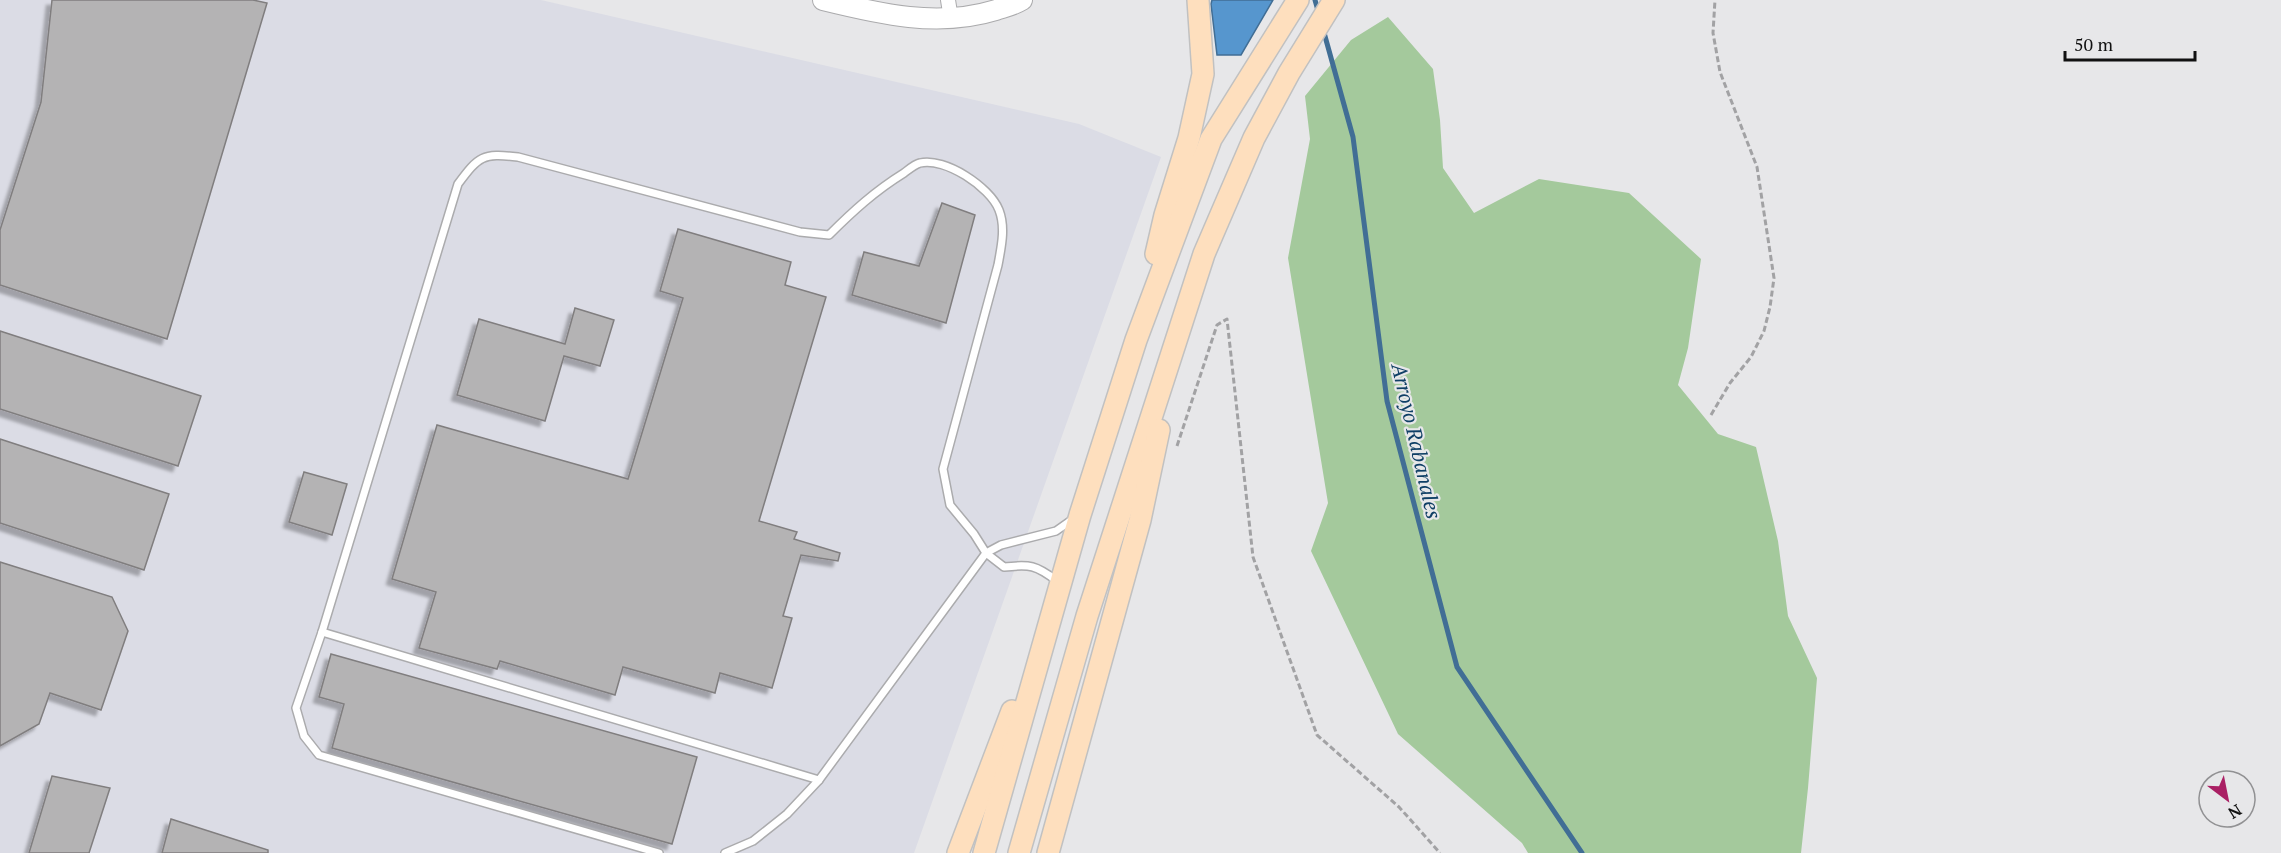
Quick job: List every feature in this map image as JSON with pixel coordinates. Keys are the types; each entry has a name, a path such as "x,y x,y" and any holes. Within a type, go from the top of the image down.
{"main road":[{"path":"1136,340 1165,215 1189,138 1203,74 1198,0"},
{"path":"984,853 1080,515 1136,340 1211,139 1298,0"},
{"path":"1019,853 1087,616 1204,254 1254,138 1334,0"},
{"path":"1048,853 1140,520 1162,417 1204,254"},
{"path":"958,853 1060,584"}],"street":[{"path":"823,0 881,14 950,10 984,13 1022,0"}],"lane":[{"path":"659,853 320,755 304,735 296,708 322,632 458,184 474,163 492,154 518,157 800,232 829,235 869,196 920,163 944,165 965,174 983,189 999,210 1003,236 998,265 943,469 950,505 986,553 1004,567 1025,564 1043,570 1060,584"},
{"path":"725,853 753,841 787,814 819,780 986,553 1001,545 1056,531 1080,515"},
{"path":"322,632 819,780"}],"path":[{"path":"1711,415 1730,383 1751,357 1764,331 1774,278 1757,167 1720,72 1713,33 1715,0"},
{"path":"1174,455 1216,325 1227,319 1253,557 1317,735 1399,807 1440,853"}],"shaded area":[{"path":"0,0 541,0 1079,124 1161,157 914,853 0,853"}],"green space":[{"path":"1388,17 1433,69 1440,120 1443,168 1474,213 1539,179 1629,193 1701,259 1688,348 1678,385 1718,434 1756,447 1778,541 1788,616 1817,678 1801,853 1528,853 1522,843 1398,734 1311,551 1328,503 1288,258 1310,139 1305,96 1351,40"}],"water":[{"path":"1212,0 1273,0 1241,55 1217,55"}],"building":[{"path":"52,0 253,0 267,3 167,339 0,285 0,230 41,102"},
{"path":"942,203 975,215 946,323 852,295 864,252 919,266"},
{"path":"678,229 791,262 785,285 826,297 759,521 797,532 794,539 840,553 838,561 801,555 783,616 792,618 772,688 720,673 715,693 623,667 615,695 500,661 497,669 419,648 436,592 392,579 437,425 628,479 683,298 660,291"},
{"path":"575,308 614,320 600,366 564,356 545,421 457,395 479,319 565,344"},
{"path":"0,331 201,396 178,466 0,409"},
{"path":"0,439 169,494 144,570 0,523"},
{"path":"304,472 347,484 332,535 289,522"},
{"path":"0,562 112,597 128,631 101,710 50,693 39,724 0,746"},
{"path":"331,654 697,757 672,844 332,748 344,704 319,697"},
{"path":"52,776 110,788 89,853 29,853"},
{"path":"171,819 268,850 268,853 162,853"}],"waterway":[{"name":"Arroyo Rabanales","path":"1315,0 1319,14"},
{"name":"Arroyo Rabanales","path":"1323,29 1353,137 1387,401 1457,667 1582,853"}]}
